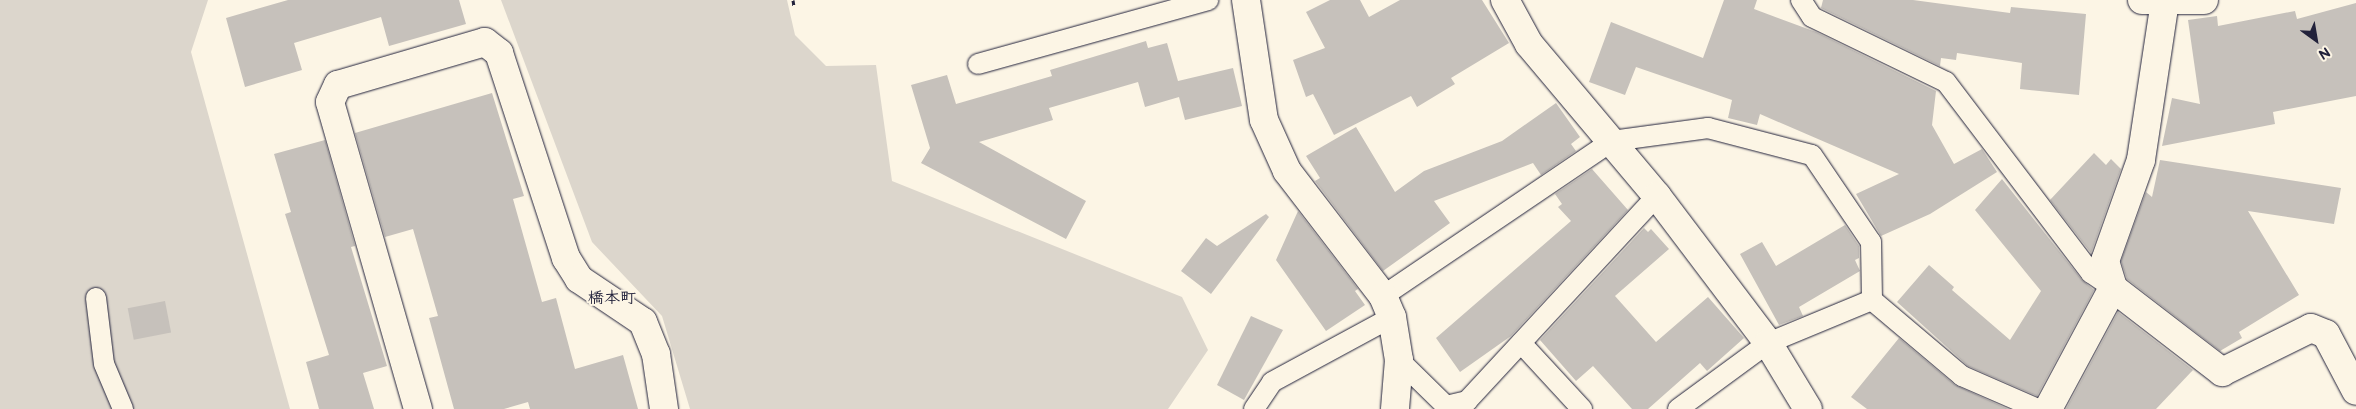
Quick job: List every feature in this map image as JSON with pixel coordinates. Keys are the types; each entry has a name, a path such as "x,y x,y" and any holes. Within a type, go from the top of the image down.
{"street":[{"path":"1246,0 1264,120 1288,171 1387,306 1399,360 1395,409"},
{"path":"1505,0 1529,44 1657,196 1768,343 1808,409"},
{"path":"2204,0 2154,1 2141,160 2106,261 2113,288 2222,372 2311,328 2326,334 2356,391"},
{"path":"418,409 330,102 338,85 486,42 499,53 566,258 579,279 643,322 656,354 664,409"},
{"path":"2048,409 2113,288"}],"lane":[{"path":"978,64 1208,0"},
{"path":"1801,0 1812,18 1946,82 2091,273 2113,288"},
{"path":"1254,409 1272,382 1387,306 1612,141 1708,128 1812,155 1871,242 1872,300 1962,376 2038,409"},
{"path":"1399,360 1446,406 1467,401 1657,196"},
{"path":"96,298 104,364 123,409"},
{"path":"1678,409 1768,343 1872,300"},
{"path":"1520,343 1582,409"}],"path":[{"path":"793,0 794,6"}],"shaded area":[{"path":"0,0 208,0 191,52 290,409 0,409"},
{"path":"501,0 787,0 795,35 826,66 876,65 892,181 1182,297 1208,350 1168,409 690,409 662,316 592,242"}],"building":[{"path":"288,0 459,0 466,24 389,46 381,17 294,43 302,70 245,87 226,18"},
{"path":"1330,0 1360,0 1369,17 1400,0 1482,0 1509,43 1451,78 1455,84 1417,107 1411,96 1334,135 1313,94 1306,97 1293,60 1325,48 1306,12"},
{"path":"1724,0 1757,0 1754,9 1816,32 1936,91 1932,125 1954,164 1982,149 1997,172 1930,214 1881,236 1856,194 1899,174 1760,114 1757,125 1728,118 1732,100 1636,67 1625,95 1589,82 1611,22 1703,58"},
{"path":"1823,0 1913,0 2010,13 2011,7 2086,14 2079,95 2020,89 2022,63 1957,53 1956,60 1941,58 1940,66 1821,8"},
{"path":"2356,3 2356,96 2273,112 2275,124 2162,146 2172,98 2200,104 2188,20 2217,16 2218,26 2295,11 2297,19"},
{"path":"1146,41 1148,48 1167,43 1178,81 1233,68 1242,106 1185,120 1179,97 1145,107 1138,82 1049,108 1053,120 979,142 1086,201 1066,239 921,163 930,148 911,85 947,75 956,104 1052,76 1050,70"},
{"path":"492,93 524,196 513,199 542,302 556,298 575,369 623,355 638,409 530,409 528,402 504,409 454,409 429,318 438,316 413,229 385,237 355,133"},
{"path":"1556,103 1580,137 1571,144 1576,151 1541,175 1533,163 1434,201 1450,223 1383,271 1315,181 1320,178 1306,156 1356,127 1395,192 1424,171 1502,141"},
{"path":"325,140 355,246 351,247 387,366 363,373 374,409 319,409 306,362 329,355 285,214 291,212 274,154"},
{"path":"2094,153 2106,165 2111,159 2121,169 2091,253 2050,200"},
{"path":"2160,160 2341,188 2334,224 2248,211 2299,295 2239,332 2242,338 2220,351 2127,279 2121,261 2146,192 2152,197"},
{"path":"1592,169 1628,210 1511,336 1460,372 1436,338 1571,221 1558,207 1562,204 1555,194"},
{"path":"2002,179 2082,280 2094,290 2037,396 1968,366 1897,302 1929,265 1954,287 1952,290 2010,340 2041,291 1975,210"},
{"path":"1298,211 1358,289 1355,291 1365,305 1326,331 1276,260"},
{"path":"1266,214 1269,217 1211,294 1181,271 1206,238 1217,246"},
{"path":"1845,225 1859,246 1859,258 1855,260 1860,271 1799,307 1803,316 1779,325 1740,254 1762,242 1776,266"},
{"path":"1644,228 1648,232 1651,229 1669,249 1615,296 1656,342 1708,297 1744,338 1707,371 1700,363 1648,409 1632,409 1593,366 1576,381 1540,340"},
{"path":"165,301 171,332 134,340 128,308"},
{"path":"2118,312 2193,370 2156,409 2066,409"},
{"path":"1251,316 1283,330 1244,400 1217,385"},
{"path":"1899,338 1955,385 2008,409 1867,409 1851,397"}],"district":[{"name":"橋本町","path":"612,299"}]}
